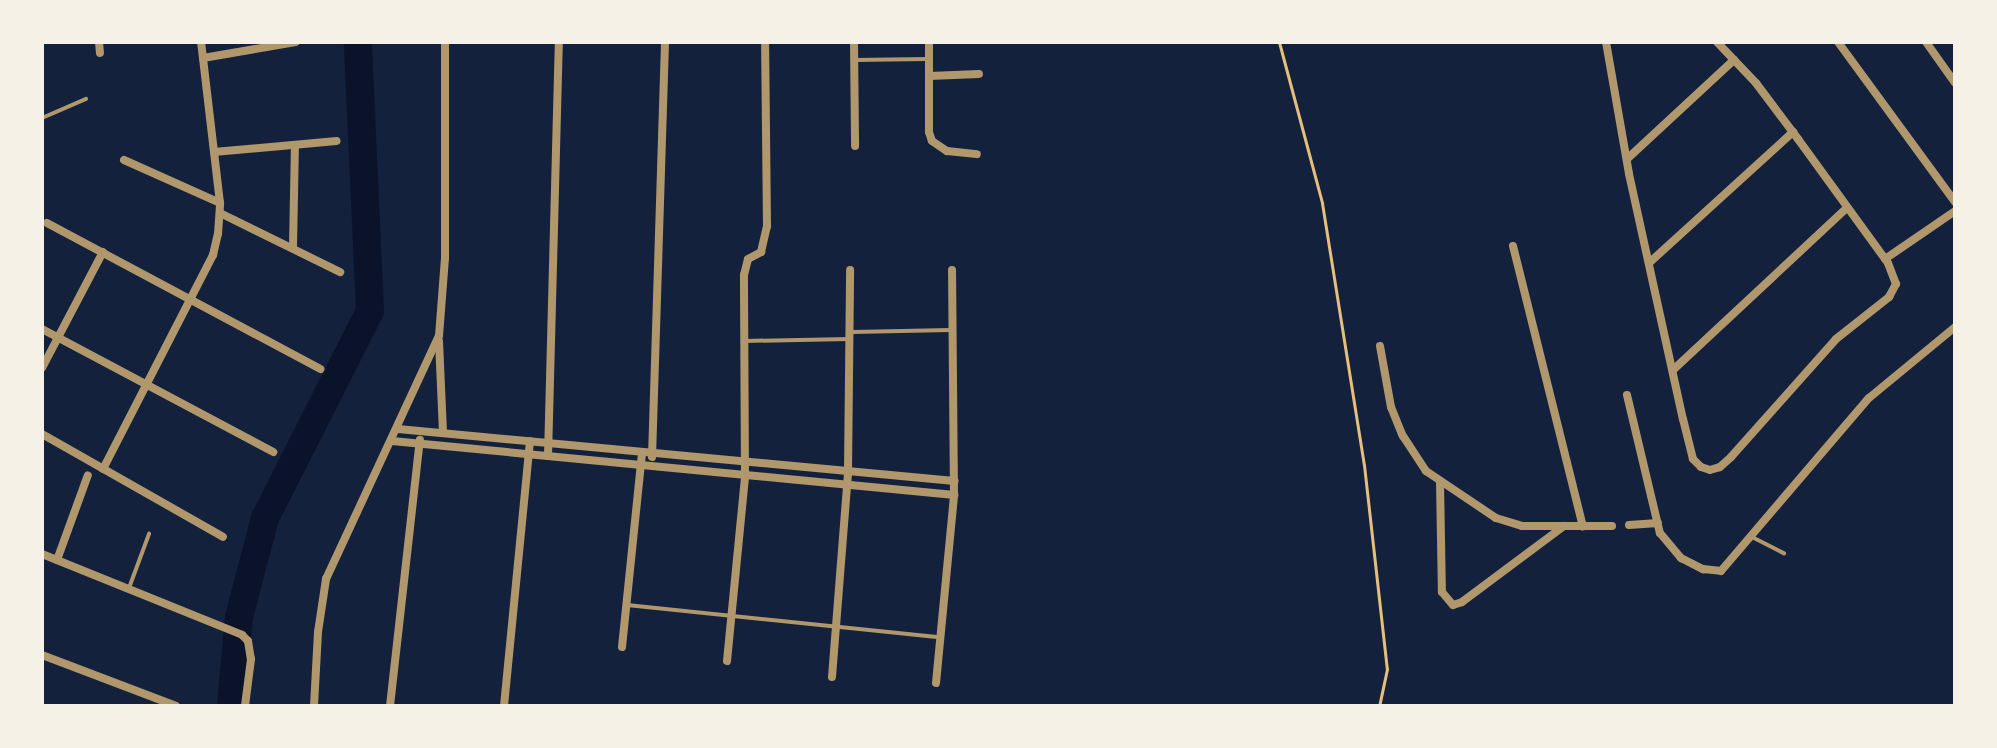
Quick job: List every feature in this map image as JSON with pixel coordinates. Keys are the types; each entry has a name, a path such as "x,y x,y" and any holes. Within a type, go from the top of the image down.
{"street":[{"path":"99,42 100,53"},
{"path":"103,469 213,255 220,203 201,42"},
{"path":"203,58 296,42"},
{"path":"443,432 439,336 445,258 445,42"},
{"path":"548,456 559,42"},
{"path":"652,467 647,453 665,42"},
{"path":"727,661 745,477 745,266 748,259 761,252 767,226 765,42"},
{"path":"854,42 855,146"},
{"path":"929,42 929,132 932,141 947,151 977,154"},
{"path":"1606,42 1627,159 1693,459 1701,467 1720,467 1836,339 1889,297 1896,284 1885,259 1793,132 1717,42"},
{"path":"1838,42 1955,202"},
{"path":"1926,42 1955,83"},
{"path":"1627,159 1734,60"},
{"path":"929,76 979,74"},
{"path":"1649,263 1793,132"},
{"path":"214,152 337,141"},
{"path":"293,247 295,145"},
{"path":"124,160 220,203"},
{"path":"1673,370 1847,208"},
{"path":"1885,259 1955,211"},
{"path":"220,213 340,272"},
{"path":"47,223 320,369"},
{"path":"1513,246 1583,526"},
{"path":"42,368 103,252"},
{"path":"832,677 848,485 850,270"},
{"path":"936,683 955,481 952,270"},
{"path":"1627,395 1658,523 1669,548 1692,565 1714,571 1729,564 1869,398 1955,327"},
{"path":"42,329 273,452"},
{"path":"314,706 318,632 326,579 439,336"},
{"path":"1380,346 1391,407 1403,436 1426,471 1440,482 1496,518 1522,526 1612,526"},
{"path":"398,429 955,481"},
{"path":"390,706 421,430"},
{"path":"42,434 223,537"},
{"path":"392,441 954,495"},
{"path":"504,706 530,441"},
{"path":"622,647 641,466 647,453"},
{"path":"57,560 88,475"},
{"path":"1440,482 1442,592 1453,605 1462,602 1564,526"},
{"path":"1629,525 1658,523"},
{"path":"42,554 242,635 251,649 245,706"},
{"path":"42,655 176,706"}],"lane":[{"path":"854,60 929,59"},
{"path":"42,118 86,99"},
{"path":"42,163 42,171"},
{"path":"744,341 953,330"},
{"path":"129,588 149,534"},
{"path":"1752,537 1784,553"},
{"path":"627,605 942,638"}],"path":[{"path":"1279,42 1322,203 1364,465 1387,669 1379,706"}],"waterway":[{"path":"231,706 239,617 265,518 370,311 358,42"}]}
